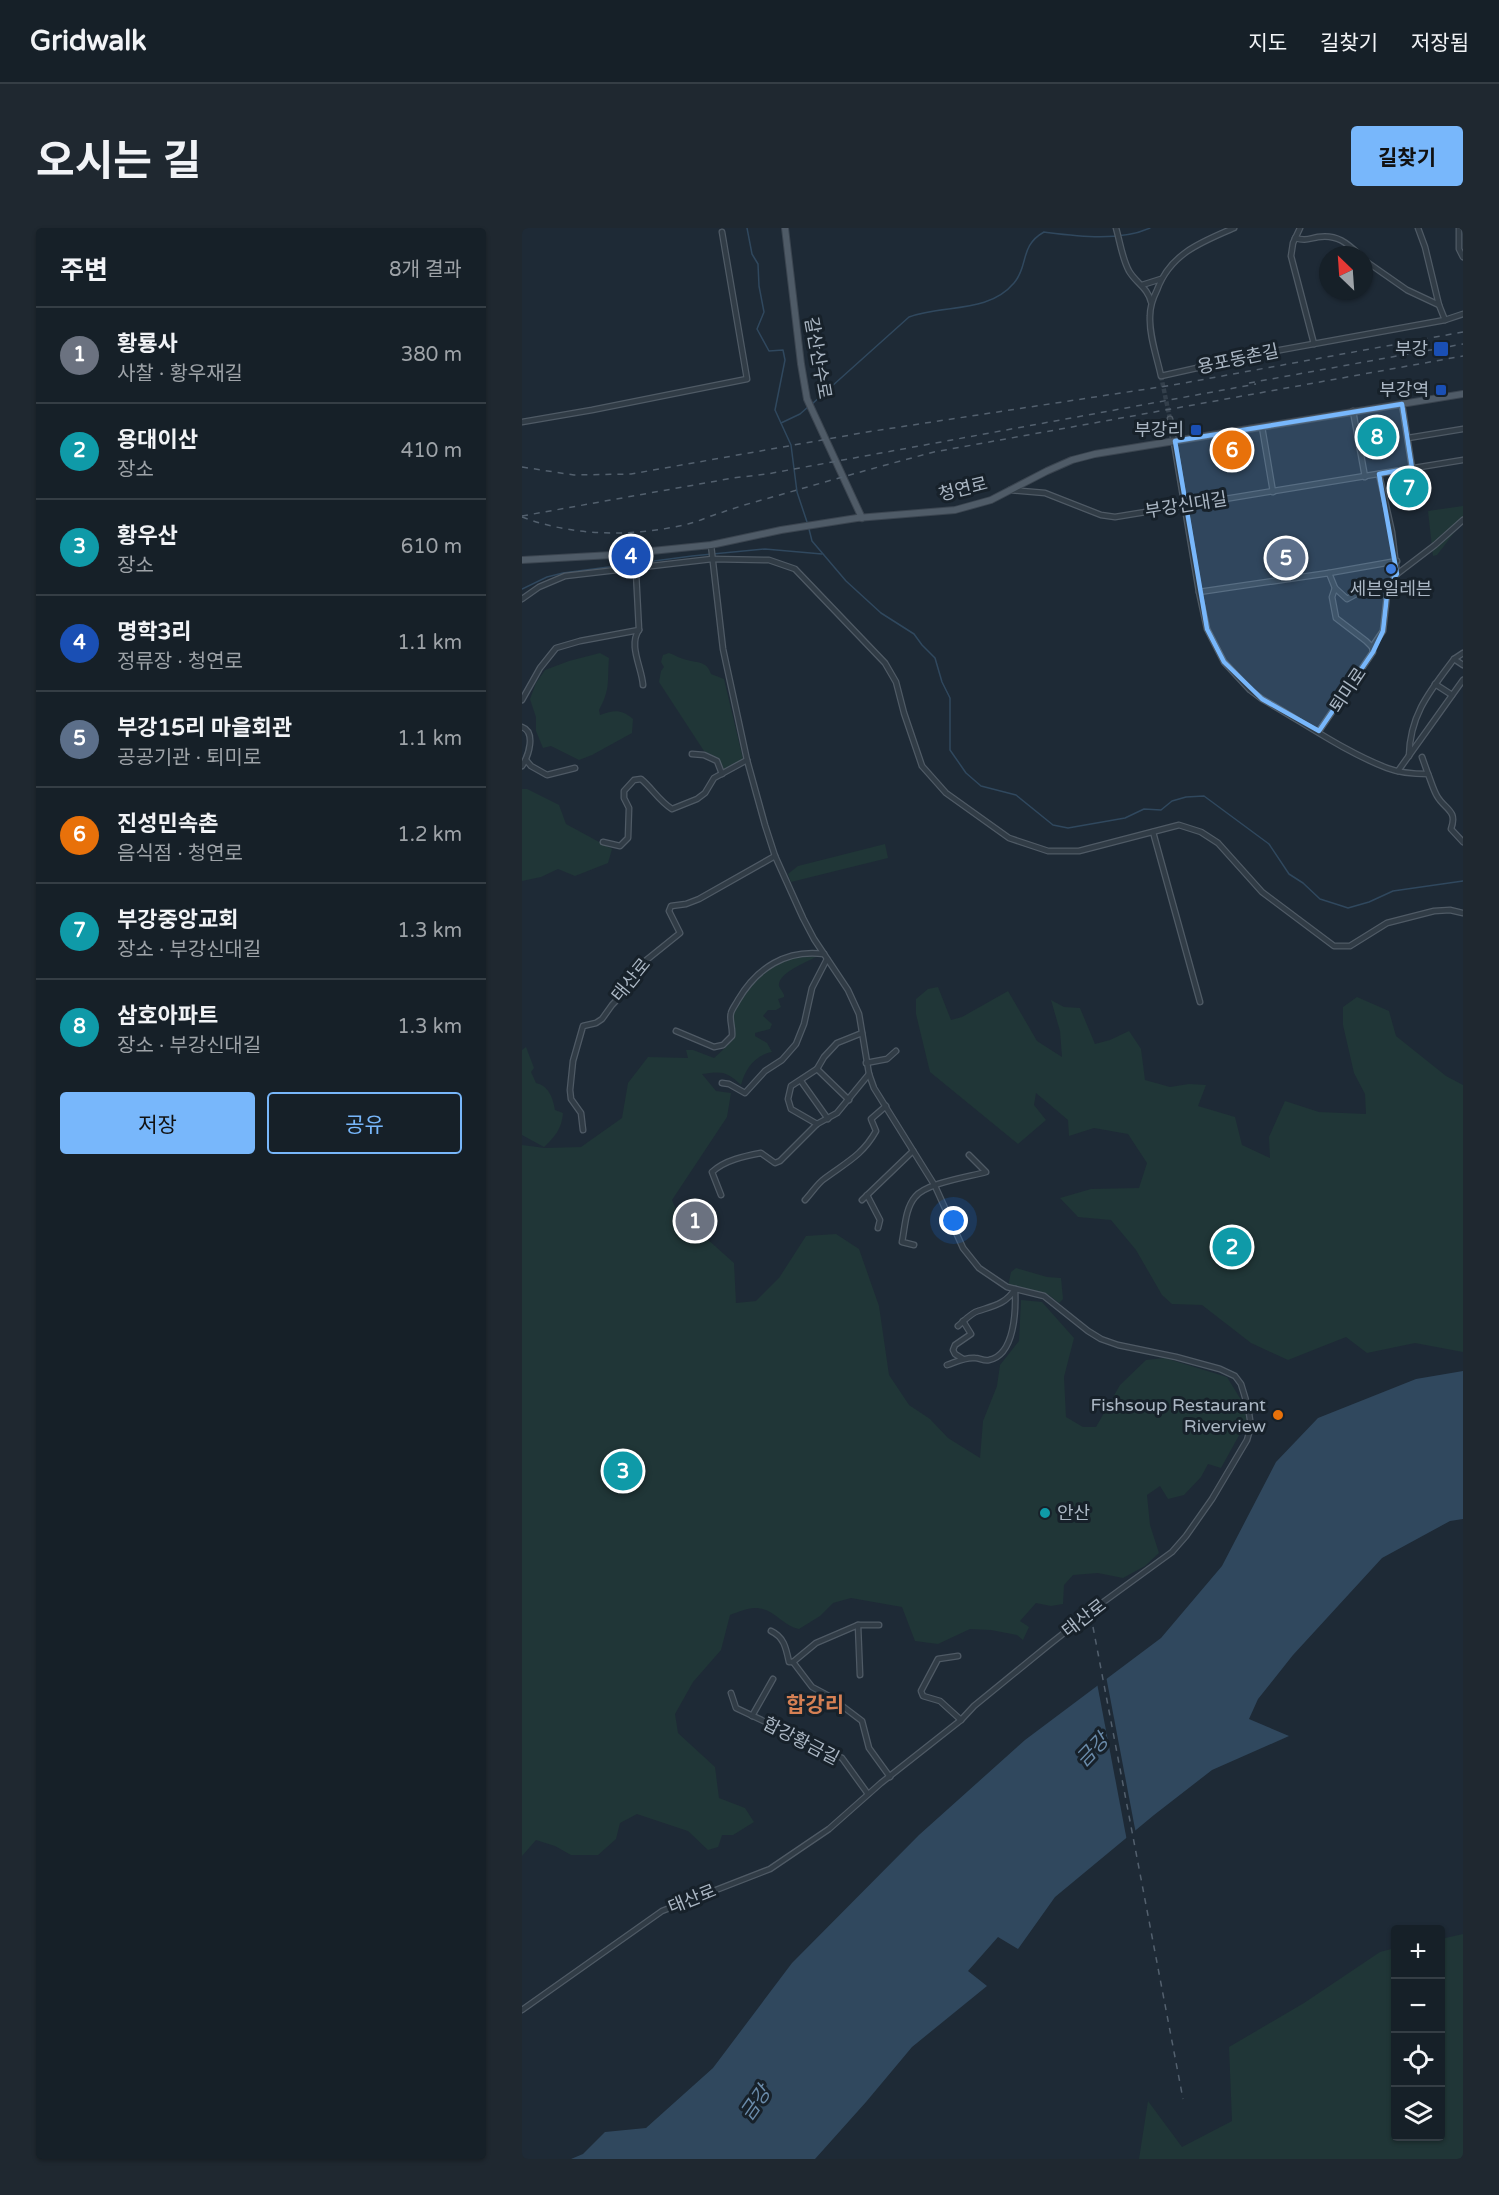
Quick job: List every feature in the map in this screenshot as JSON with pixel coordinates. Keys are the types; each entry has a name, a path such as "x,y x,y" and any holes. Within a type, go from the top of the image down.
{"main road":[{"name":"갈산산수로","path":"785,228 801,364 809,404 860,518"},
{"name":"청연로","path":"522,560 711,546 781,530 860,518 955,510 992,500 1072,460 1095,454 1463,394"}],"street":[{"path":"1116,228 1127,266 1135,279 1150,295 1151,305"},
{"path":"1151,305 1161,279 1171,264 1192,246 1234,228"},
{"path":"1300,228 1291,256 1314,344"},
{"path":"1418,228 1445,320"},
{"path":"1459,228 1459,249 1463,257"},
{"path":"522,422 747,379 722,232"},
{"path":"1295,238 1305,241 1317,237 1332,237 1344,240 1350,246"},
{"path":"1373,266 1407,290 1439,305"},
{"path":"1142,285 1161,279"},
{"name":"용포동촌길","path":"1151,305 1152,338 1161,376 1264,353 1445,320 1463,314"},
{"path":"1402,404 1412,468"},
{"path":"1353,411 1365,477"},
{"path":"1170,419 1199,592 1213,644 1224,662 1262,699 1319,731 1387,768 1428,774"},
{"path":"1262,427 1273,492"},
{"path":"1408,438 1463,429"},
{"name":"부강신대길","path":"1010,490 1045,493 1101,515 1115,517 1463,460"},
{"path":"1379,474 1397,561 1397,574"},
{"path":"1335,588 1347,599 1374,586 1388,586 1397,574 1463,520"},
{"name":"태산로","path":"522,2010 662,1911 770,1869 829,1829 868,1794 961,1720 974,1706 1075,1624 1172,1552 1212,1499 1247,1440 1251,1426 1248,1407 1235,1376 1176,1357 1118,1345 1101,1339 1044,1296 1006,1287 969,1256 934,1186 869,1074 859,1014 854,1001 803,918 775,856 747,760 723,649 711,546"},
{"path":"635,553 639,630 634,642 643,685"},
{"path":"522,599 539,587 565,576 712,560 769,560 782,563 795,569 885,663 896,682 922,766 946,793 1009,838 1047,851 1078,851 1179,825 1201,832 1218,843 1262,892 1334,946 1350,946 1387,923 1434,911 1450,910 1463,913"},
{"path":"1199,592 1397,561"},
{"name":"퇴미로","path":"1329,573 1335,588 1332,597 1336,618 1372,647"},
{"name":"퇴미로","path":"1319,731 1373,652 1372,647 1383,631 1388,586"},
{"path":"522,700 540,668 556,648 639,630"},
{"path":"1409,756 1411,729 1415,717 1454,658 1463,653"},
{"path":"1454,658 1463,665"},
{"path":"1398,771 1463,680"},
{"path":"1435,684 1452,695"},
{"path":"522,727 528,729 531,734 526,760 522,766"},
{"path":"692,754 704,755 717,760 722,774"},
{"path":"1422,758 1437,795 1452,813 1454,821 1451,829 1463,842"},
{"path":"526,760 531,766 547,775 575,768"},
{"path":"603,842 620,846 628,838 629,808 624,798 624,791 634,780 641,779 652,788 662,803 672,809 697,799 705,793 714,778 747,760"},
{"path":"1153,832 1200,1002"},
{"name":"태산로","path":"583,1130 581,1113 571,1098 570,1090 573,1061 583,1026 602,1019 634,982 634,973 639,966 680,933 669,911 671,906 699,899 775,856"},
{"path":"676,1031 714,1047 723,1045 732,1036 730,1014 754,977 794,954 808,951 826,956 812,988 804,1024 796,1044 782,1060 765,1071 745,1093 729,1084 722,1083"},
{"path":"817,1124 791,1109 788,1099 791,1086 818,1070 833,1046 862,1034"},
{"path":"866,1063 887,1059 896,1051"},
{"path":"818,1070 849,1100"},
{"path":"721,1195 712,1172 738,1159 761,1153 775,1163 780,1161 817,1124 837,1113 869,1074"},
{"path":"801,1081 828,1119"},
{"path":"805,1200 823,1179 860,1152 876,1131 871,1119 886,1106"},
{"path":"862,1200 913,1151"},
{"path":"914,1245 902,1242 909,1207 915,1197 921,1191 934,1186 986,1172 969,1155"},
{"path":"867,1195 880,1220 878,1228"},
{"path":"958,1326 976,1312 1003,1303 1015,1289"},
{"path":"947,1365 968,1358 991,1359 1003,1353 1008,1346 1016,1301 1015,1289"},
{"path":"963,1322 971,1335 955,1345 953,1350 963,1359"},
{"path":"793,1662 816,1643 858,1626 879,1625"},
{"path":"858,1626 860,1675"},
{"path":"771,1631 778,1635 785,1644 789,1662 793,1662 812,1687 829,1696 862,1721 868,1748 890,1777"},
{"path":"958,1656 938,1659 921,1691 923,1696 940,1701 961,1720"},
{"path":"752,1716 773,1679"},
{"name":"합강황금길","path":"731,1693 736,1708 842,1758 868,1794"}],"highlighted area":[{"path":"1402,404 1412,468 1379,474 1397,574 1388,586 1383,631 1373,652 1319,731 1262,699 1224,662 1207,629 1175,441"}],"green space":[{"path":"1463,506 1463,521 1437,555 1433,556 1428,511"},
{"path":"600,653 609,658 607,690 599,710 600,715 613,711 625,713 633,719 632,733 579,760 551,746 543,748 536,731 536,717 530,699 536,683 545,670"},
{"path":"669,653 702,663 711,674 724,679 743,759 723,772 718,758 704,751 659,682 664,667 661,662 663,655"},
{"path":"522,789 527,789 559,805 566,824 612,849 608,863 575,876 558,869 541,877 522,881"},
{"path":"885,844 888,858 791,882 788,874 798,866"},
{"path":"794,956 818,956 794,968 783,977 779,986 784,997 778,999 781,1007 768,1010 763,1016 772,1024 770,1029 755,1033 755,1036 767,1043 772,1052 761,1056 752,1064 741,1085 723,1073 702,1074 716,1091 731,1093 727,1117 672,1200 682,1224 697,1230 734,1263 736,1303 756,1301 779,1278 806,1236 836,1234 859,1249 879,1306 889,1375 909,1405 930,1419 948,1438 980,1458 983,1421 997,1386 1000,1365 1019,1341 1021,1300 1042,1302 1074,1338 1064,1377 1066,1417 1083,1427 1096,1427 1120,1385 1146,1360 1165,1358 1227,1377 1243,1403 1247,1421 1221,1468 1208,1464 1201,1477 1184,1495 1168,1499 1160,1486 1147,1495 1150,1525 1159,1553 1145,1566 1123,1578 1098,1573 1073,1575 1064,1585 1063,1604 1051,1606 1036,1603 1020,1621 1029,1627 1023,1640 1017,1635 970,1629 938,1644 915,1641 902,1607 851,1598 833,1603 820,1616 799,1629 762,1609 749,1609 730,1615 721,1650 693,1682 675,1714 678,1733 715,1767 719,1798 745,1808 754,1822 733,1835 722,1835 718,1847 708,1850 688,1831 637,1814 620,1823 616,1839 598,1855 571,1855 555,1846 536,1840 522,1856 522,1145 545,1148 581,1147 622,1118 628,1083 648,1057 688,1058 686,1050 693,1050 714,1058 734,1036 732,1013 746,990 763,972"},
{"path":"938,987 951,1020 962,1017 1008,991 1037,1041 1062,1057 1060,1031 1051,1000 1064,1007 1080,1008 1095,1044 1129,1031 1141,1049 1145,1080 1170,1087 1189,1084 1206,1085 1198,1106 1235,1117 1242,1145 1270,1158 1269,1137 1285,1101 1319,1112 1366,1114 1365,1094 1354,1073 1343,1025 1343,1007 1357,997 1389,1011 1396,1036 1446,1076 1463,1085 1463,1352 1415,1343 1367,1353 1346,1337 1288,1360 1251,1343 1202,1305 1172,1304 1162,1295 1136,1250 1111,1220 1078,1217 1060,1198 1091,1189 1139,1188 1147,1163 1128,1134 1094,1128 1069,1136 1068,1120 1036,1093 1034,1105 1046,1120 1018,1144 930,1072 916,1014 916,999 928,989"},
{"path":"526,1047 534,1068 531,1072 536,1083 550,1093 555,1110 563,1113 557,1132 544,1147 522,1135 522,1050"},
{"path":"1016,1268 1047,1277 1061,1278 1063,1299 1059,1303 1049,1295 1008,1286 1011,1272"},
{"path":"1463,1934 1463,2159 1139,2159 1148,2101 1182,2147 1232,2121 1229,2047 1304,2003 1380,1952 1391,1949 1391,2141 1445,2141 1445,1938"}],"water":[{"name":"금강","path":"1463,1371 1463,1519 1450,1521 1382,1558 1293,1655 1258,1699 1249,1719 1289,1736 1212,1770 1154,1815 1055,1897 1018,1949 998,1937 968,1971 987,1986 912,2047 815,2159 571,2159 583,2154 605,2132 646,2128 713,2068 792,1963 919,1835 1025,1740 1161,1638 1222,1566 1276,1462 1318,1418 1416,1379"}],"pier":[{"path":"1106,1676 1136,1834 1127,1841 1097,1683"}],"waterway":[{"path":"747,228 752,254 758,264 764,312 757,329 769,351 783,350 785,360 775,410 791,445 797,492 808,525"},
{"path":"812,404 909,317 978,304 1003,293 1019,277 1031,243 1044,232 1111,236 1125,235 1150,228"},
{"path":"781,423 800,414 808,407"},
{"path":"809,529 812,541 846,581 881,613 914,634 935,658 942,682 950,698 950,750 966,773 981,786 1016,795 1053,825 1068,828 1125,818 1144,809 1161,810 1172,801 1186,797 1204,796 1269,844 1289,874 1320,899 1348,908 1369,902 1393,891 1463,881"},
{"path":"522,589 547,577 563,573 692,556 765,549 822,554"}],"tunnel":[{"path":"1161,376 1170,419"}],"railway":[{"path":"522,467 574,475 631,474 867,432 1173,385 1463,332"},
{"path":"1249,383 1463,344"},
{"path":"522,517 542,524 605,533 668,528 934,452 1463,356"},
{"path":"522,516 733,478 767,474 1256,384"},
{"path":"1093,1627 1183,2099"}],"place":[{"name":"부강","path":"1441,349"},
{"name":"부강역","path":"1441,390"},
{"name":"부강리","path":"1196,430"},
{"name":"삼호아파트","path":"1377,437"},
{"name":"진성민속촌","path":"1232,450"},
{"name":"부강중앙교회","path":"1409,488"},
{"name":"명학3리","path":"631,556"},
{"name":"부강15리 마을회관","path":"1286,558"},
{"name":"세븐일레븐","path":"1391,569"},
{"name":"황룡사","path":"695,1221"},
{"name":"용대이산","path":"1232,1247"},
{"name":"Fishsoup Restaurant Riverview","path":"1278,1415"},
{"name":"황우산","path":"623,1471"},
{"name":"안산","path":"1045,1513"}],"district":[{"name":"합강리","path":"815,1705"}]}
